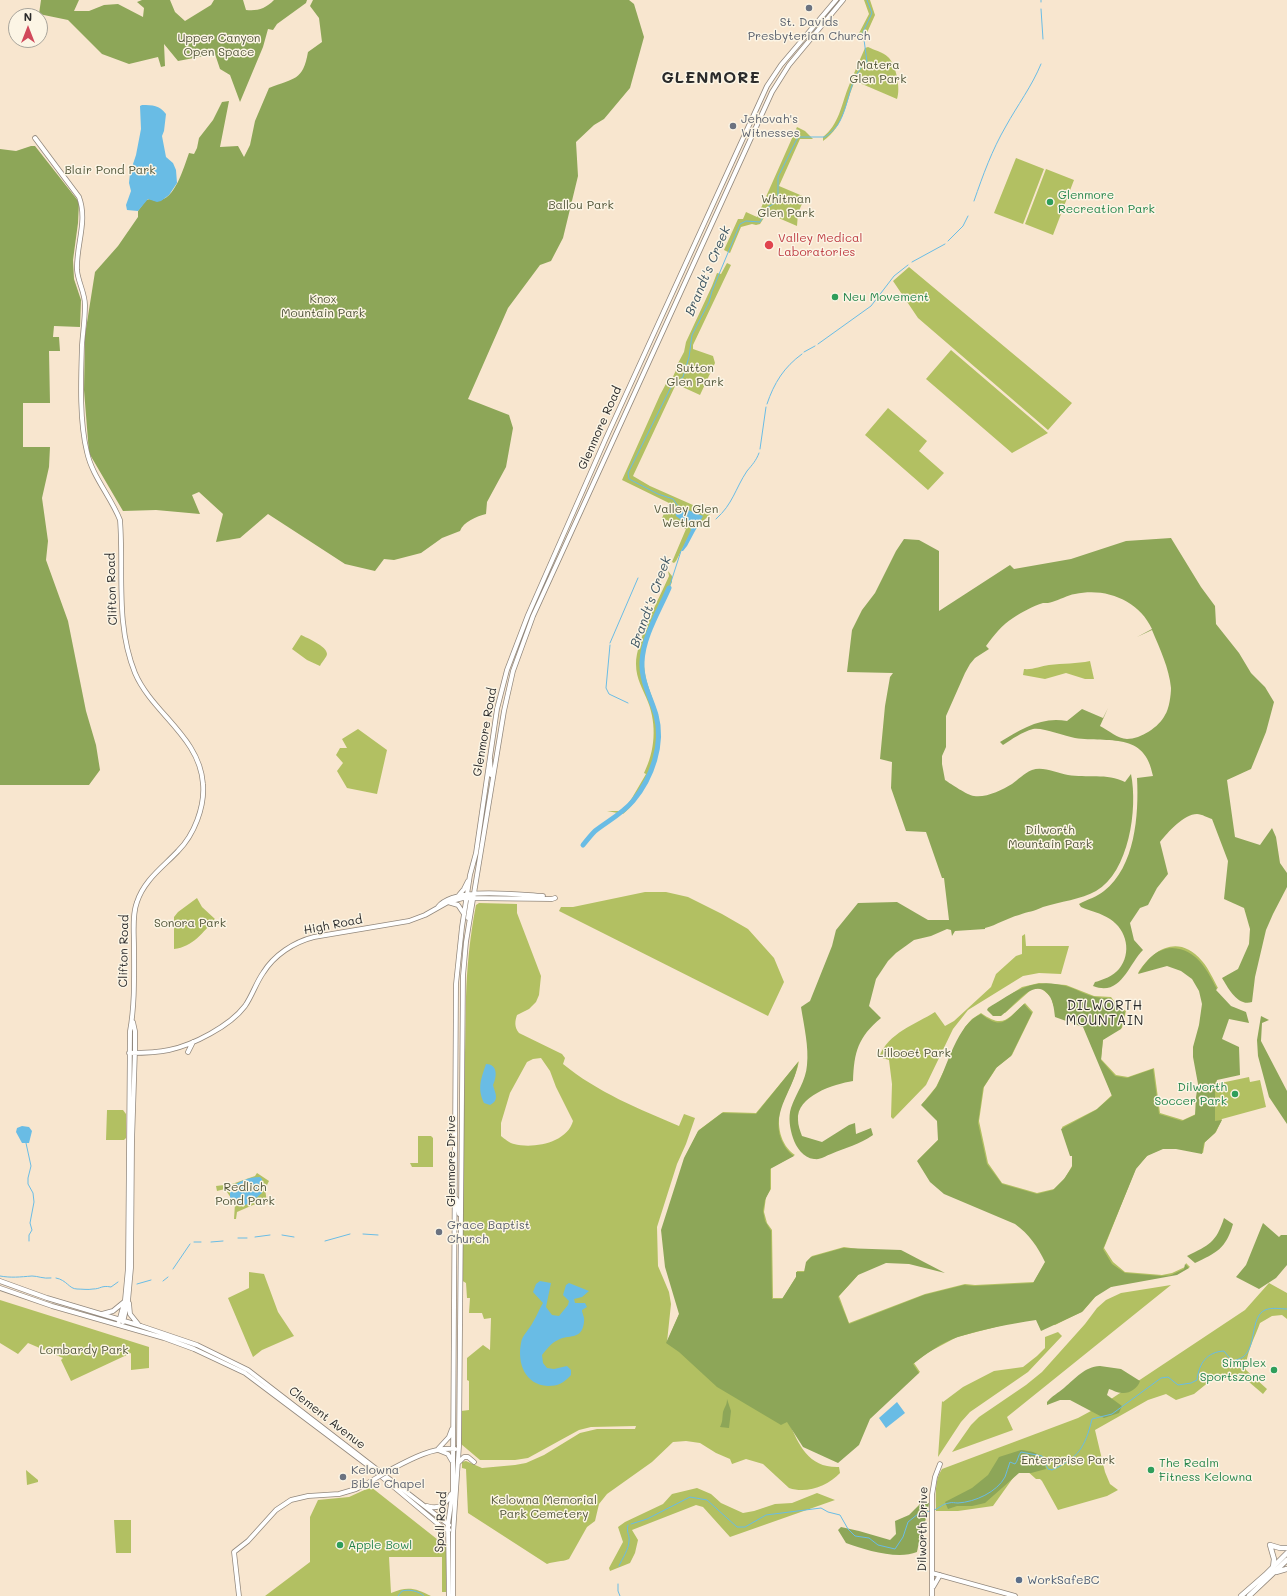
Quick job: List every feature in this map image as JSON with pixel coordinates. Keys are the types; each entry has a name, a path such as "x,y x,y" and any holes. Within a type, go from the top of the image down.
{"highway":[{"path":"1274,1570 1274,1559 1270,1545 1280,1548 1287,1548"},
{"path":"1248,1596 1274,1570 1287,1553"},
{"path":"1240,1596 1287,1560"},
{"path":"1274,1570 1287,1570"}],"main road":[{"name":"Glenmore Road","path":"471,896 470,875 476,853 489,757 500,694 510,662 528,615 606,438 767,86 781,65 836,0"},
{"name":"Glenmore Road","path":"471,896 476,883 504,711 513,671 537,609 772,92 788,66 843,0"},
{"name":"Clifton Road","path":"35,138 79,197 82,206 83,215 77,270 84,293 85,304 82,344 83,421 86,451 116,509 120,520 121,608 129,657 144,691 194,752 201,770 203,783 201,804 197,821 189,836 180,850 149,879 136,903 134,985 130,1031 127,1300"},
{"path":"489,757 491,763 491,787"},
{"path":"466,942 476,853"},
{"path":"458,896 464,889 470,875"},
{"path":"476,883 480,891 486,896"},
{"name":"High Road","path":"438,907 442,903 458,896 471,896"},
{"path":"471,896 486,896 551,897 555,898 486,896 474,904"},
{"name":"High Road","path":"130,1053 151,1053 171,1050 193,1041 226,1024 245,1006 263,973 274,960 286,950 301,941 314,937 402,923 417,919 448,902 471,896"},
{"name":"Glenmore Drive","path":"459,1450 462,1005 466,942 474,904 471,896"},
{"name":"Glenmore Drive","path":"453,1449 456,984 464,914 471,896"},
{"path":"448,902 458,905 464,914"},
{"name":"Clifton Road","path":"121,1323 127,1300 131,1268 132,1142 135,1053 135,1032 132,1020"},
{"path":"188,1052 193,1041"},
{"path":"455,1110 459,1121 462,1146"},
{"path":"454,1196 457,1200 461,1228"},
{"name":"Clement Avenue","path":"0,1281 47,1298 100,1314 194,1349 246,1373 370,1467 448,1530"},
{"name":"Clement Avenue","path":"0,1288 52,1306 121,1323 141,1326 197,1345 248,1370 454,1529"},
{"path":"100,1314 116,1309 127,1300 130,1314 141,1326"},
{"path":"438,1450 449,1438 453,1426"},
{"path":"239,1596 234,1552 248,1541 276,1510 291,1500 308,1496 339,1494 356,1489 388,1471 438,1450 459,1450 453,1426"},
{"name":"Spall Road","path":"449,1596 448,1524 453,1490 453,1449"},
{"path":"438,1450 448,1454 453,1464"},
{"name":"Spall Road","path":"454,1596 454,1529 459,1450"},
{"path":"458,1462 464,1457 468,1457 474,1462"},
{"name":"Dilworth Drive","path":"932,1596 932,1511 934,1485 940,1464"},
{"path":"424,1506 431,1508 441,1507 447,1502 453,1490"},
{"path":"448,1530 454,1529"},
{"path":"932,1573 1015,1596"},
{"path":"932,1588 940,1576"}],"green space":[{"name":"Upper Canyon Open Space","path":"41,0 79,0 74,11 89,11 104,5 118,4 143,17 144,8 137,2 142,0 170,0 175,12 185,21 211,5 214,0 243,0 246,10 258,10 268,6 274,0 307,0 306,3 277,24 273,30 268,29 263,47 240,102 230,75 220,69 215,54 178,61 164,44 165,66 161,67 158,57 129,64 102,54 68,20 48,16 48,8 40,8"},
{"name":"Knox Mountain Park","path":"313,0 629,0 634,4 644,37 630,88 604,119 594,125 576,142 578,176 563,238 551,261 540,265 508,308 468,399 509,415 513,428 506,467 487,502 486,514 471,520 464,525 460,531 442,538 421,553 394,560 384,559 375,571 345,564 268,514 240,538 216,542 223,514 199,492 192,495 200,514 156,510 123,511 89,453 84,390 85,335 95,272 118,246 138,217 138,211 146,200 150,199 158,201 171,193 176,186 189,153 194,154 199,138 213,120 222,102 229,101 220,147 238,146 244,157 250,145 255,121 269,88 296,77 303,68 308,52 322,42 319,18 310,6"},
{"path":"864,0 870,0 875,15 866,35 862,35 858,39 857,37 869,14"},
{"name":"Matera Glen Park","path":"868,47 884,54 891,60 898,83 897,99 855,81 840,121 836,128 823,141 823,137 836,121 856,68 865,48"},
{"name":"Whitman Glen Park","path":"797,127 805,131 813,139 800,139 779,186 805,197 798,213 797,226 767,213 760,224 752,224 741,227 730,253 724,250 738,219 743,219 746,212 757,217"},
{"path":"35,146 79,202 73,260 74,279 81,300 80,327 54,326 53,337 59,337 60,351 49,351 50,403 23,403 23,447 50,447 49,467 42,498 48,541 46,560 68,621 86,711 96,745 100,770 89,785 0,785 0,149 16,151"},
{"name":"Glenmore Recreation Park","path":"1016,158 1044,169 1023,224 994,213"},
{"name":"Glenmore Recreation Park","path":"1046,169 1074,180 1053,235 1025,224"},
{"name":"Sutton Glen Park","path":"727,263 731,265 693,345 693,349 713,356 715,363 700,395 676,384 633,476 650,486 711,513 689,536 674,563 672,562 686,529 662,518 669,503 622,480 660,395 668,380 671,381 677,368 676,367 684,352 686,342 717,273 721,274"},
{"path":"909,267 1072,403 1048,430 918,318 893,281"},
{"path":"951,350 1048,433 1012,453 926,379"},
{"path":"888,408 927,441 919,451 944,473 928,490 865,435"},
{"name":"Dilworth Mountain Park","path":"1171,538 1201,587 1215,606 1216,624 1239,653 1251,673 1265,687 1274,702 1266,732 1251,769 1227,780 1235,837 1260,845 1272,828 1276,837 1280,863 1287,873 1287,887 1266,930 1255,977 1252,1002 1242,1002 1234,996 1222,978 1238,969 1249,944 1250,929 1244,908 1224,899 1228,861 1212,819 1199,814 1192,815 1182,820 1160,842 1168,874 1157,888 1148,905 1140,908 1130,923 1134,940 1143,950 1123,978 1117,983 1111,987 1103,988 1093,986 1095,982 1114,974 1119,969 1125,956 1126,942 1120,929 1110,919 1081,907 1079,904 1104,891 1114,881 1123,868 1129,854 1136,824 1137,778 1153,776 1149,762 1142,752 1134,746 1124,742 1075,738 1042,729 1029,730 1003,745 1000,742 1024,728 1040,722 1049,720 1067,721 1082,709 1103,718 1108,708 1100,726 1124,739 1138,737 1149,732 1162,719 1169,706 1171,688 1166,666 1152,630 1137,637 1152,629 1139,610 1130,603 1109,594 1086,592 1039,604 1031,607 1002,627 986,646 989,649 975,658 965,673 946,716 946,747 942,756 945,780 967,794 984,796 999,791 1012,784 1026,773 1036,769 1045,769 1075,776 1096,776 1118,779 1125,782 1131,774 1133,788 1132,821 1123,855 1116,870 1107,882 1090,894 1015,916 985,929 955,931 952,936 951,930 947,929 931,936 914,940 896,953 888,961 876,979 869,1006 881,1018 873,1025 862,1039 856,1053 853,1081 827,1088 818,1093 803,1104 799,1112 798,1122 802,1136 822,1142 849,1125 855,1123 856,1134 871,1128 873,1135 858,1143 821,1158 814,1159 806,1157 800,1152 794,1141 790,1119 791,1108 803,1082 807,1065 807,1044 801,1007 810,1001 832,946 836,930 858,903 897,902 928,920 949,920 944,878 942,878 926,832 906,831 891,788 892,762 880,759 885,706 890,677 893,673 847,672 852,630 862,610 875,593 896,551 904,539 919,540 939,551 939,611 1010,565 1014,569 1071,559 1126,541"},
{"path":"668,571 672,576 672,582 651,630 644,659 646,680 659,722 660,742 656,761 648,779 629,808 623,814 607,811 620,811 627,805 646,774 644,773 651,756 654,738 653,720 648,702 640,684 636,664 637,655 644,632 669,576"},
{"path":"301,635 324,648 326,651 327,655 320,666 307,660 292,649"},
{"path":"1090,661 1094,679 1085,679 1066,673 1045,679 1023,675 1024,669"},
{"path":"358,729 387,750 377,794 347,788 337,771 343,763 336,755 340,748 347,748 342,739"},
{"path":"645,892 666,892 688,897 748,929 774,958 784,982 768,1016 559,911 561,907 573,907"},
{"name":"Sonora Park","path":"197,898 202,907 215,919 202,934 192,942 181,948 174,949 174,917 178,912"},
{"name":"Kelowna Memorial Park Cemetery","path":"479,903 517,904 517,913 541,976 539,995 536,1002 529,1009 517,1015 515,1024 519,1033 562,1054 565,1058 563,1064 590,1083 619,1099 679,1126 684,1114 695,1118 677,1164 657,1227 658,1266 669,1292 671,1304 667,1342 680,1312 685,1157 699,1130 723,1112 756,1113 799,1061 794,1079 781,1107 779,1120 780,1134 786,1146 795,1155 771,1168 771,1189 766,1197 764,1212 767,1223 772,1230 773,1298 783,1298 796,1277 797,1271 805,1271 807,1261 812,1256 844,1247 879,1252 839,1296 849,1323 925,1294 965,1284 975,1285 1034,1282 1046,1261 1033,1240 1016,1223 931,1180 918,1160 939,1139 938,1120 922,1104 936,1087 965,1027 972,1019 981,1013 995,1020 1005,1020 1025,1003 1033,1012 1012,1055 997,1067 984,1087 979,1121 988,1163 1002,1183 1037,1193 1054,1189 1065,1178 1072,1166 1073,1155 1071,1155 1062,1127 1097,1109 1112,1095 1084,1026 1055,1010 1051,997 1041,988 1032,989 1005,1013 988,1009 1022,987 1039,983 1066,985 1094,996 1111,997 1118,1006 1126,1011 1122,1028 1103,1038 1101,1059 1116,1075 1128,1077 1154,1068 1160,1113 1183,1120 1196,1114 1199,1082 1200,1024 1203,1003 1200,990 1193,978 1181,970 1168,965 1138,973 1144,964 1159,951 1176,946 1185,948 1202,961 1218,988 1216,989 1216,1084 1249,1077 1250,1082 1260,1080 1266,1107 1222,1119 1216,1132 1205,1142 1203,1153 1176,1148 1164,1148 1148,1155 1136,1168 1104,1248 1113,1262 1125,1272 1162,1275 1172,1273 1185,1267 1186,1263 1190,1267 1177,1274 1119,1284 1105,1289 1096,1296 1083,1311 1055,1325 1037,1319 1011,1323 957,1337 927,1353 914,1363 920,1372 848,1424 789,1422 806,1454 820,1464 839,1467 840,1473 835,1478 817,1488 796,1490 789,1488 763,1464 746,1459 732,1464 730,1459 716,1453 700,1443 686,1441 673,1442 652,1462 607,1494 599,1504 595,1521 587,1527 569,1559 547,1564 468,1513 466,1469 462,1468 462,1462 466,1461 482,1468 526,1463 544,1455 580,1433 597,1429 635,1429 636,1426 591,1427 579,1430 528,1458 515,1460 480,1460 461,1444 461,1411 469,1410 467,1358 483,1345 490,1350 491,1318 484,1319 482,1313 469,1313 470,1298 467,1298 466,1283 461,1280 466,997 469,951 476,905","holes":["541,1058 550,1071 556,1087 573,1121 570,1129 557,1139 539,1145 530,1146 509,1142 501,1136 501,1123 510,1093 527,1062 533,1059"]},
{"name":"Lillooet Park","path":"1025,934 1026,946 1069,946 1061,974 1039,973 1023,976 968,1010 953,1029 926,1085 893,1119 891,1117 892,1084 889,1060 879,1057 883,1049 903,1030 935,1012 945,1026 954,1021 991,987 996,974 1016,956 1022,954 1022,936"},
{"path":"1166,949 1181,949 1195,956 1205,968 1217,989 1216,990 1231,1006 1246,1012 1249,1023 1229,1019 1222,1039 1239,1047 1240,1075 1217,1080 1215,1089 1215,1121 1222,1120 1215,1133 1204,1143 1202,1154 1176,1149 1163,1149 1147,1156 1136,1169 1103,1249 1112,1264 1125,1273 1161,1276 1171,1275 1184,1269 1185,1264 1189,1268 1177,1275 1111,1287 1095,1297 1082,1312 1041,1331 1036,1320 977,1332 952,1339 940,1345 913,1364 919,1373 870,1419 859,1445 838,1463 803,1447 787,1422 781,1425 717,1387 679,1352 666,1343 679,1314 665,1267 661,1230 684,1158 698,1131 722,1113 756,1114 798,1062 793,1081 781,1109 779,1119 779,1128 783,1144 794,1156 770,1169 770,1190 765,1200 763,1211 765,1221 771,1231 772,1299 782,1299 796,1277 796,1272 804,1272 806,1262 811,1257 843,1248 901,1250 945,1273 909,1264 886,1263 858,1275 838,1297 849,1324 924,1295 964,1285 974,1286 1033,1283 1045,1262 1036,1246 1025,1232 1015,1224 944,1194 930,1182 917,1161 938,1140 937,1121 921,1105 937,1086 959,1036 973,1019 981,1014 994,1022 1000,1023 1008,1019 1024,1004 1032,1013 1011,1056 996,1068 983,1088 978,1123 987,1164 1002,1184 1037,1194 1053,1190 1064,1179 1072,1167 1072,1156 1070,1156 1061,1129 1096,1110 1112,1096 1083,1027 1055,1017 1052,1001 1047,993 1041,989 1035,989 1029,992 1001,1016 993,1016 987,1010 1016,991 1035,984 1045,983 1069,987 1095,997 1110,998 1117,1007 1125,1012 1121,1029 1103,1040 1101,1060 1115,1076 1127,1078 1153,1069 1159,1114 1182,1121 1195,1115 1198,1084 1193,1057 1193,1047 1199,1025 1202,1004 1199,991 1192,979 1181,971 1167,966 1138,974 1152,956"},
{"path":"1261,1016 1269,1020 1262,1023 1261,1041 1287,1091 1287,1124 1269,1097 1258,1056 1257,1040"},
{"path":"107,1110 123,1110 126,1114 126,1138 124,1140 106,1140"},
{"path":"418,1136 431,1136 433,1138 433,1167 412,1167 410,1163 418,1163"},
{"name":"Redlich Pond Park","path":"257,1173 269,1181 265,1189 267,1202 253,1205 237,1212 236,1219 234,1219 235,1204 225,1189 217,1191 216,1186 232,1184 255,1176"},
{"path":"1224,1218 1233,1224 1227,1239 1214,1253 1195,1263 1187,1256 1206,1246 1215,1238"},
{"path":"1263,1223 1279,1237 1281,1235 1287,1235 1287,1265 1276,1278 1259,1289 1236,1277 1246,1265"},
{"path":"249,1272 264,1274 278,1312 294,1336 262,1350 253,1357 228,1298 249,1288"},
{"name":"Enterprise Park","path":"1269,1283 1287,1293 1287,1319 1282,1315 1272,1316 1260,1323 1247,1358 1246,1370 1267,1389 1263,1394 1242,1376 1238,1379 1215,1377 1194,1394 1176,1400 1166,1394 1148,1400 1095,1430 1105,1472 1110,1484 1118,1490 1107,1496 1058,1510 1042,1481 1040,1479 1036,1479 1026,1470 1018,1471 993,1506 958,1511 936,1511 937,1483 939,1473 942,1469 1078,1418 1102,1405 1245,1310"},
{"path":"1171,1285 1007,1417 1013,1430 952,1452 971,1425 979,1417 1026,1385 1042,1372 1085,1324 1097,1308 1106,1300 1121,1293"},
{"name":"Lombardy Park","path":"0,1300 149,1347 149,1368 131,1370 131,1353 71,1381 61,1360 63,1358 28,1343 18,1354 0,1343"},
{"path":"1058,1332 1062,1336 1028,1372 970,1412 961,1422 938,1457 942,1401 943,1402 963,1387 994,1371 1023,1367 1045,1348 1045,1337"},
{"path":"1100,1366 1121,1369 1140,1381 1135,1388 1127,1393 1120,1393 1109,1389 1107,1395 1122,1406 1119,1413 1104,1418 1070,1400 1060,1400 1047,1405 1047,1402 1051,1398 1080,1374 1089,1368"},
{"path":"727,1399 731,1411 729,1428 720,1427"},
{"path":"1021,1450 1041,1456 1046,1469 1031,1473 1019,1473 985,1503 972,1506 957,1506 948,1509 945,1502 972,1488 988,1475 999,1457"},
{"path":"26,1470 38,1480 38,1482 27,1485"},
{"path":"371,1487 447,1547 446,1592 442,1592 442,1557 389,1557 391,1593 402,1589 411,1589 421,1591 431,1596 265,1596 310,1562 310,1517 318,1500 349,1497"},
{"path":"697,1488 711,1494 721,1503 743,1513 775,1504 792,1503 817,1493 835,1500 730,1537 703,1507 696,1505 632,1530 638,1540 635,1553 630,1563 610,1571 609,1568 623,1542 618,1527 625,1522 663,1504 672,1494"},
{"path":"925,1502 929,1503 917,1552 891,1555 862,1548 846,1543 838,1530 841,1527 890,1540 896,1534 895,1521 909,1515 920,1504"},
{"path":"114,1520 131,1520 131,1553 116,1553"}],"water":[{"path":"140,106 156,106 166,114 162,136 166,157 173,163 176,170 177,183 169,195 161,201 157,202 148,199 138,211 127,210 126,205 131,191 129,183 130,173 136,155 141,129"},
{"name":"Valley Glen Wetland","path":"678,506 703,516 683,551 681,551 691,530 690,527 676,516 675,511"},
{"path":"486,1064 493,1066 496,1072 493,1085 496,1099 490,1105 484,1103 480,1088 481,1079"},
{"path":"22,1126 29,1127 32,1131 29,1143 22,1143 16,1132 17,1128"},
{"name":"Redlich Pond Park","path":"260,1177 262,1179 262,1193 251,1202 241,1206 230,1198 230,1188 237,1183"},
{"path":"540,1281 551,1283 546,1307 552,1315 559,1316 568,1305 569,1301 563,1295 566,1285 569,1283 589,1291 582,1297 574,1299 575,1303 585,1303 587,1307 582,1310 584,1320 583,1328 574,1336 562,1338 556,1341 549,1346 542,1355 543,1363 547,1368 554,1369 567,1366 571,1370 571,1375 566,1380 561,1384 552,1386 540,1385 528,1377 524,1372 520,1358 524,1335 532,1325 543,1303 533,1292 536,1284"},
{"path":"897,1402 905,1413 886,1428 879,1418"}],"waterway":[{"name":"Brandt's Creek","path":"678,506 673,499 658,494 629,479 628,473 671,387 683,377 689,357 692,335 709,302 712,291 740,224 746,221 760,222 768,207 778,201 778,177 798,137 825,137 836,127 841,118 856,76 867,62 863,32 872,13 867,0"},
{"name":"Brandt's Creek","path":"1041,9 1043,39"},
{"name":"Brandt's Creek","path":"974,201 996,144 1041,64"},
{"name":"Brandt's Creek","path":"948,241 963,226 968,216"},
{"name":"Brandt's Creek","path":"912,262 945,244"},
{"name":"Brandt's Creek","path":"818,344 871,306 894,276 908,265"},
{"name":"Brandt's Creek","path":"804,352 815,346"},
{"name":"Brandt's Creek","path":"767,404 780,376 790,364 802,354"},
{"name":"Brandt's Creek","path":"760,449 766,407"},
{"name":"Brandt's Creek","path":"716,519 730,502 759,453"},
{"name":"Brandt's Creek","path":"669,588 681,551"},
{"path":"610,643 638,578"},
{"name":"Brandt's Creek","path":"583,845 595,831 620,813 633,801 646,782 655,760 658,726 656,715 643,676 642,662 648,634 669,588"},
{"path":"610,645 606,688 609,694 628,703"},
{"path":"26,1143 31,1166 28,1184 33,1193 34,1202 30,1223 32,1230 29,1235 29,1241"},
{"name":"Brandt's Creek","path":"325,1241 350,1234"},
{"name":"Brandt's Creek","path":"363,1234 378,1235"},
{"name":"Brandt's Creek","path":"255,1237 270,1235"},
{"name":"Brandt's Creek","path":"282,1235 294,1237"},
{"name":"Brandt's Creek","path":"238,1238 247,1238"},
{"name":"Brandt's Creek","path":"211,1242 223,1241"},
{"name":"Brandt's Creek","path":"194,1242 201,1242"},
{"name":"Brandt's Creek","path":"173,1269 190,1244"},
{"name":"Brandt's Creek","path":"0,1276 32,1276 51,1278"},
{"name":"Brandt's Creek","path":"163,1281 168,1277"},
{"name":"Brandt's Creek","path":"56,1278 60,1279 74,1289 96,1289 105,1286 111,1287 118,1282"},
{"name":"Brandt's Creek","path":"137,1284 151,1280"},
{"path":"933,1510 946,1504 971,1501 991,1492 1005,1477 1010,1462 1015,1464 1021,1452 1042,1456 1048,1469 1052,1470 1061,1466 1074,1456 1083,1445 1092,1419 1112,1414 1161,1378 1168,1377 1178,1385 1191,1383 1197,1380 1202,1364 1209,1356 1213,1354 1224,1351 1232,1361 1242,1358 1250,1346 1255,1325 1260,1314 1265,1310 1270,1309 1287,1309"},
{"path":"631,1524 647,1519 690,1497 707,1500 737,1527 745,1527 766,1515 821,1508 828,1512 840,1515 848,1529 855,1536 869,1538 878,1545 895,1549 903,1537 908,1522 918,1514 930,1511"},
{"path":"619,1566 629,1544 627,1530 628,1525"},
{"path":"618,1584 620,1596"},
{"path":"398,1596 402,1591 408,1590 417,1592 424,1596"}],"place":[{"name":"St. Davids Presbyterian Church","path":"809,8"},
{"name":"Jehovah's Witnesses","path":"733,126"},
{"name":"Glenmore Recreation Park","path":"1050,202"},
{"name":"Valley Medical Laboratories","path":"769,245"},
{"name":"Neu Movement","path":"835,297"},
{"name":"Dilworth Soccer Park","path":"1235,1094"},
{"name":"Grace Baptist Church","path":"439,1232"},
{"name":"Simplex Sportszone","path":"1274,1370"},
{"name":"The Realm Fitness Kelowna","path":"1151,1470"},
{"name":"Kelowna Bible Chapel","path":"343,1477"},
{"name":"Apple Bowl","path":"340,1545"},
{"name":"WorkSafeBC","path":"1019,1580"}],"district":[{"name":"GLENMORE","path":"711,78"},
{"name":"DILWORTH MOUNTAIN","path":"1105,1014"}],"park label":[{"name":"Blair Pond Park","path":"110,170"},
{"name":"Ballou Park","path":"581,205"}]}
